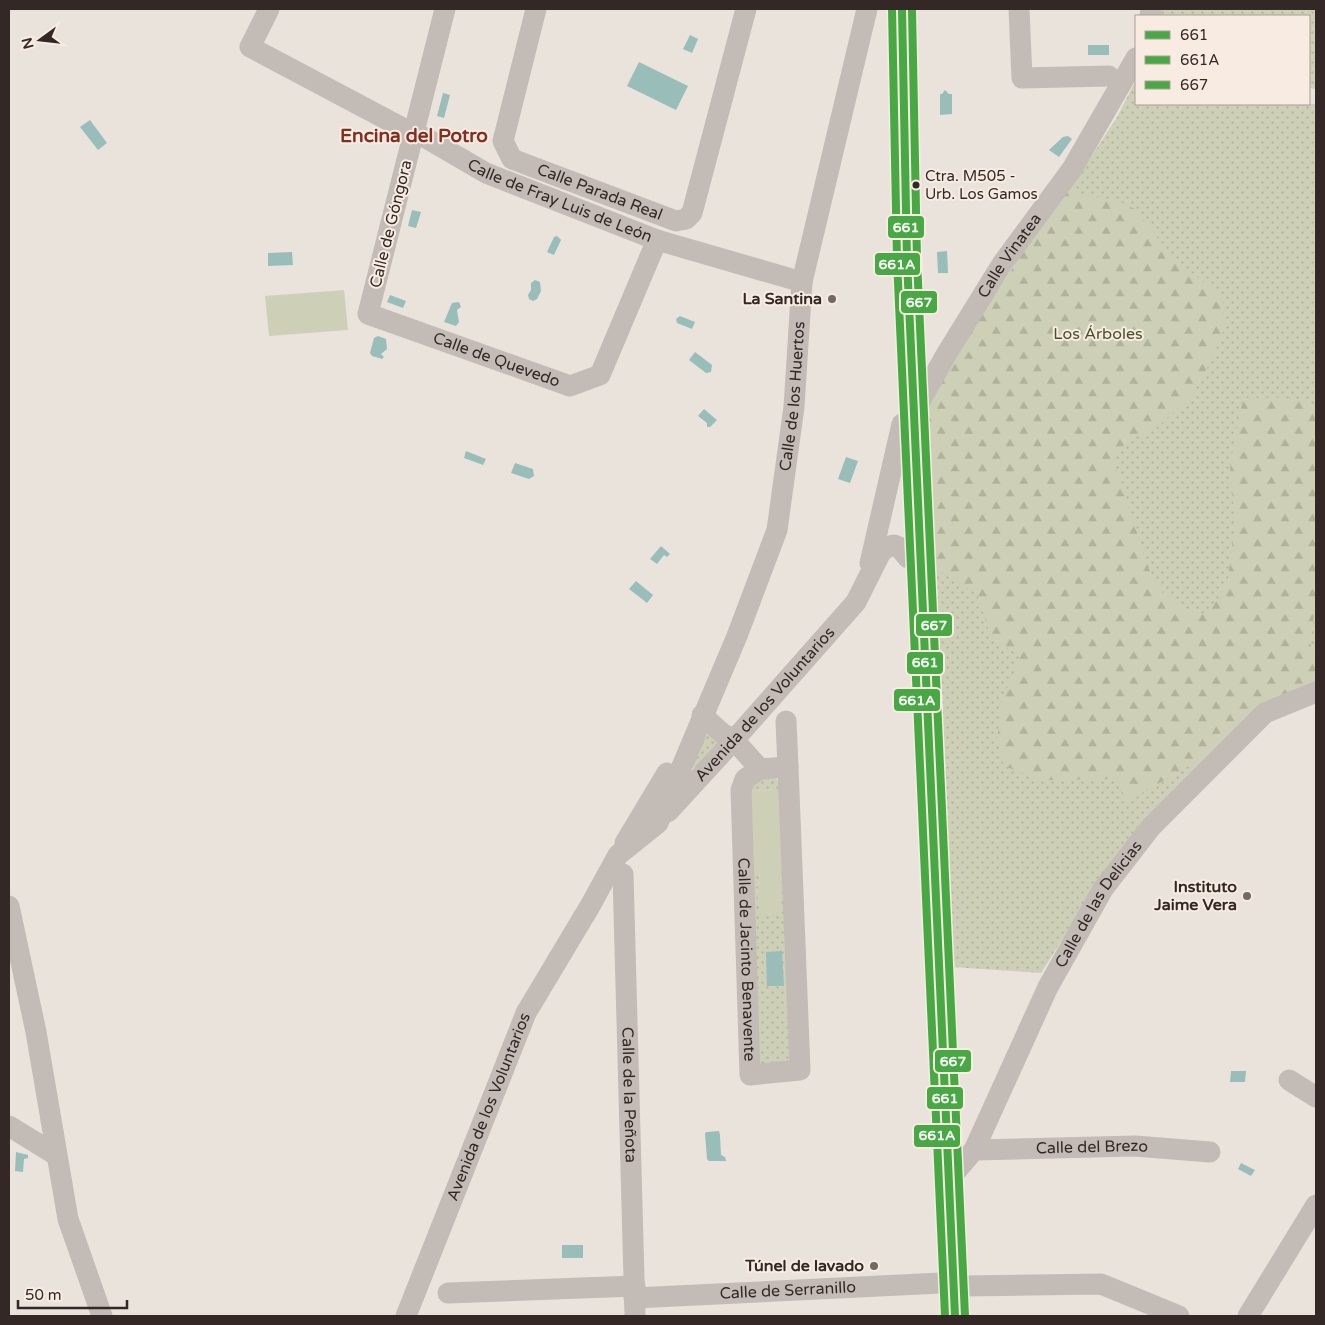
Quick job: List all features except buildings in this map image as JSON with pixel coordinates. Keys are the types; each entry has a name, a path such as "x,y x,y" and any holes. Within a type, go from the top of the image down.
{"highway":[{"path":"900,11 907,260 908,558 934,1087 947,1280 955,1316"},
{"path":"900,11 895,260 908,417 932,822 949,1169 947,1280 942,1316"}],"street":[{"name":"Calle de Fray Luis de León","path":"269,9 250,47 414,134 426,138 486,174 658,240 802,282"},
{"name":"Calle de Góngora","path":"368,314 445,9"},
{"name":"Calle Parada Real","path":"536,9 503,141 512,159 676,221 686,219 692,213 746,9"},
{"name":"Calle de los Huertos","path":"620,864 713,692 737,636 777,530 794,407 802,282 867,9"},
{"path":"1019,9 1022,78 1109,76"},
{"name":"Calle Vinatea","path":"908,417 1002,264 1072,169 1135,60"},
{"name":"Calle de Quevedo","path":"368,314 570,386 600,375 658,240"},
{"path":"907,260 915,296 918,344 926,353 947,353"},
{"name":"Avenida de los Voluntarios","path":"866,582 908,417"},
{"name":"Avenida de los Voluntarios","path":"406,1316 526,1013 590,906 620,864 734,740 856,602 881,552 889,546 899,547 908,558"},
{"path":"713,692 718,715 728,723 750,722"},
{"name":"Calle de las Delicias","path":"949,1169 958,1168 974,1150 1048,987 1104,889 1151,827 1266,713 1316,692"},
{"name":"Calle de los Huertos","path":"658,823 702,715"},
{"path":"702,715 722,733 734,740 760,769 788,767"},
{"name":"Calle de Jacinto Benavente","path":"760,769 745,779 741,790 750,1075 800,1070 786,721"},
{"name":"Calle de la Peñota","path":"620,864 635,1300"},
{"path":"9,906 36,1032 68,1219 102,1316"},
{"path":"1289,1080 1316,1097"},
{"path":"9,1126 56,1156"},
{"name":"Calle del Brezo","path":"974,1150 1135,1146 1210,1152"},
{"path":"1248,1316 1316,1205"},
{"path":"947,1280 965,1286 1101,1284 1175,1315"},
{"name":"Calle de Serranillo","path":"448,1293 635,1300 947,1280"}],"green space":[{"path":"1160,9 1316,9 1316,89 1310,88 1310,15 1159,15"},
{"path":"1135,82 1135,105 1316,104 1316,688 1253,715 1087,901 1041,973 953,967 927,415 951,363 1047,215 1084,168 1117,117"},
{"name":"Los Árboles","path":"1069,188 1087,196 1116,200 1135,209 1171,255 1223,299 1224,329 1212,359 1191,397 1155,429 1128,440 1113,460 1149,569 1161,591 1184,610 1207,614 1227,585 1235,525 1230,466 1243,398 1290,399 1308,402 1316,406 1316,600 1310,644 1316,658 1316,688 1208,755 1128,801 1113,779 1041,780 1004,766 997,740 1002,700 1021,656 992,640 977,594 934,568 926,404 1047,215"},
{"path":"344,290 348,330 269,336 265,296"},
{"path":"708,733 720,740 697,766 686,771"},
{"path":"771,776 777,779 784,790 747,791 748,785"},
{"path":"784,790 787,870 781,870 782,915 761,916 757,895 760,871 750,871 747,791"},
{"path":"781,870 787,870 789,1062 762,1065 758,1060 750,871 760,871 757,895 781,915"}],"water":[{"path":"690,35 698,39 692,53 683,49"},
{"path":"1088,45 1109,45 1109,55 1088,55"},
{"path":"639,62 688,86 676,110 627,86"},
{"path":"945,90 952,94 952,114 940,115 940,94"},
{"path":"443,93 450,95 444,118 437,116"},
{"path":"90,120 107,143 98,150 80,127"},
{"path":"1068,136 1072,139 1059,157 1049,150 1063,137"},
{"path":"412,210 421,212 416,228 408,226"},
{"path":"557,236 561,240 554,255 547,252 554,237"},
{"path":"947,251 948,273 938,273 937,252"},
{"path":"292,252 293,265 268,266 268,253"},
{"path":"535,280 540,282 541,291 537,299 533,301 529,299 528,295 531,290 531,283"},
{"path":"390,295 406,301 403,308 387,302"},
{"path":"459,302 461,307 457,310 459,322 456,326 444,322 452,303"},
{"path":"680,316 695,322 692,329 677,323 676,319"},
{"path":"378,336 386,339 387,349 381,354 384,357 382,359 372,356 370,353 374,338"},
{"path":"695,352 712,365 711,372 706,373 689,360"},
{"path":"704,409 717,420 710,427 707,427 707,423 698,416"},
{"path":"466,451 486,459 483,465 464,458"},
{"path":"846,457 858,461 850,483 838,479"},
{"path":"515,463 533,469 534,476 529,479 511,473"},
{"path":"661,546 670,554 667,557 664,555 657,564 650,559"},
{"path":"636,581 653,595 647,603 629,589"},
{"path":"782,951 784,986 767,986 766,952"},
{"path":"1231,1071 1246,1071 1245,1082 1230,1082"},
{"path":"719,1131 721,1155 725,1157 726,1161 709,1161 707,1159 705,1133"},
{"path":"16,1152 28,1155 28,1158 24,1159 23,1172 15,1171"},
{"path":"1241,1163 1255,1170 1251,1176 1238,1169"},
{"path":"562,1245 583,1245 583,1258 562,1258"}],"transit line":[{"name":"661A","path":"892,9 897,260 945,1316"},
{"name":"661","path":"902,9 907,260 955,1316"},
{"name":"667","path":"912,9 917,260 965,1316"}],"place":[{"name":"Ctra. M505 - Urb. Los Gamos","path":"916,185"},
{"name":"La Santina","path":"832,299"},
{"name":"Instituto Jaime Vera","path":"1247,896"},
{"name":"Túnel de lavado","path":"874,1266"}],"district":[{"name":"Encina del Potro","path":"414,136"}]}
